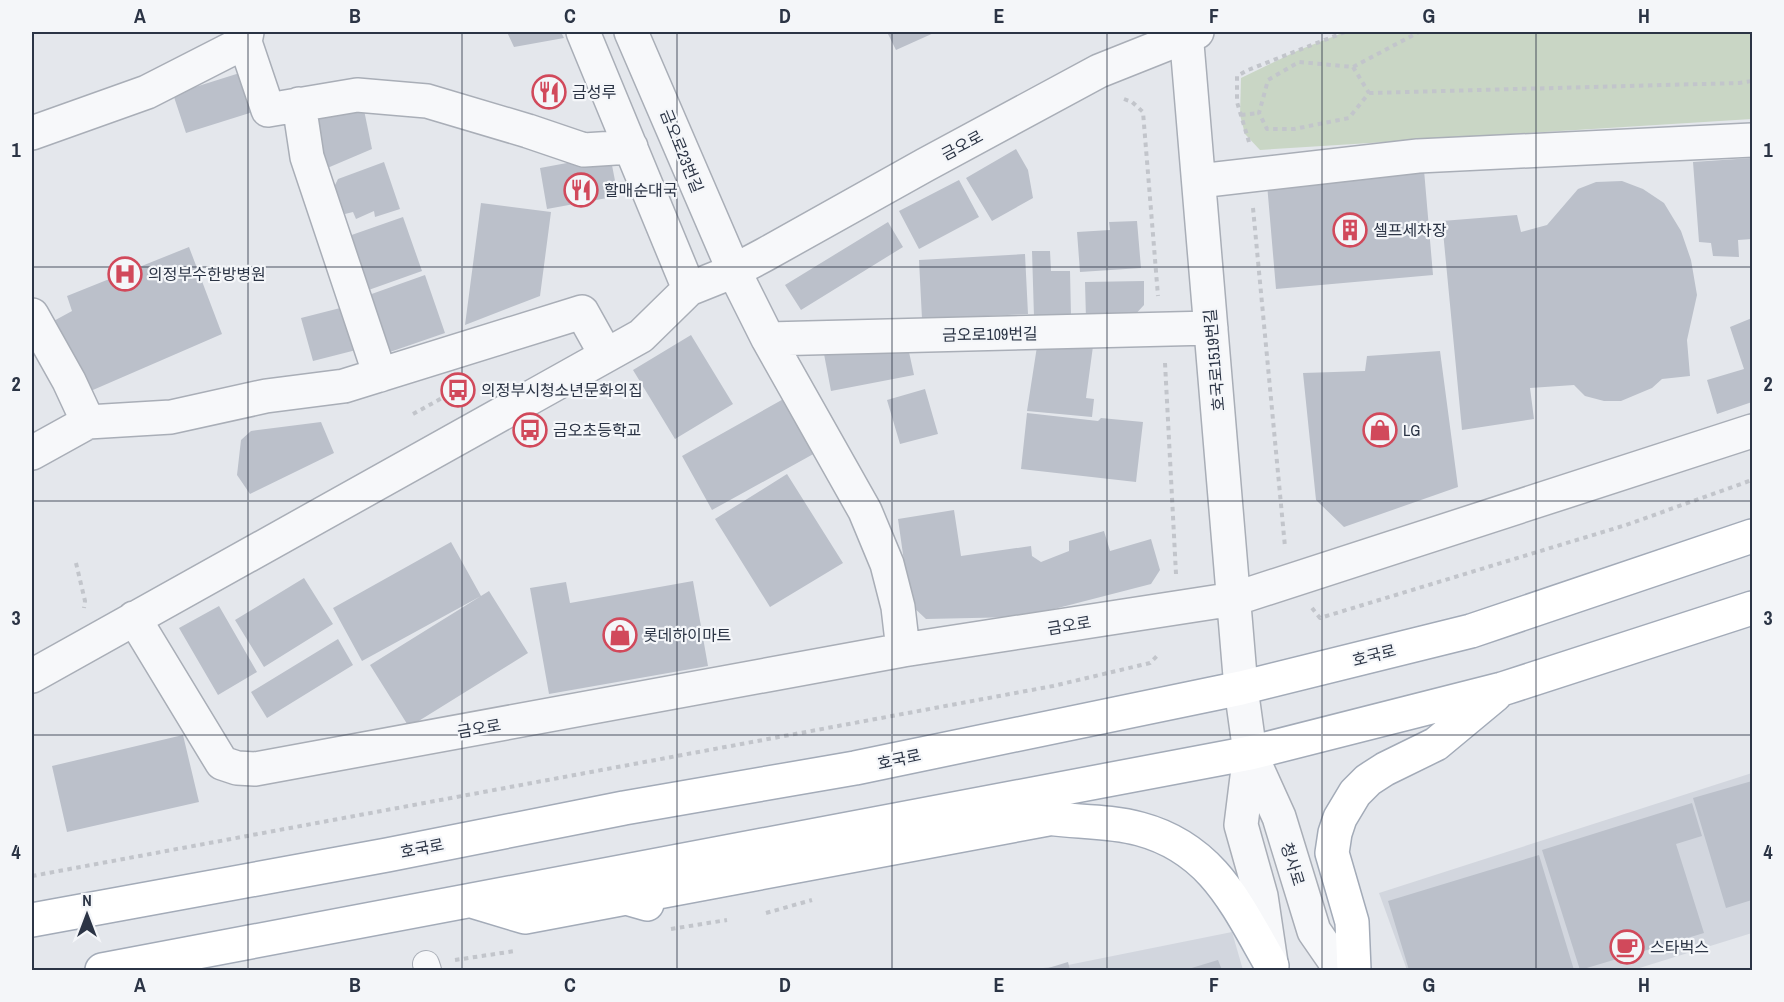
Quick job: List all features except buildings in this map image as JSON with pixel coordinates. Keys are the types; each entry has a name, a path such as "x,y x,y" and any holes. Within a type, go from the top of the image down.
{"main road":[{"name":"호국로","path":"32,920 387,855 624,808 855,768 1241,688 1471,631 1752,536"},
{"path":"102,970 1250,753 1502,689 1752,608"},
{"path":"1354,970 1353,922 1332,853 1340,818 1355,793 1368,780 1436,744 1502,689"},
{"path":"975,804 1048,819 1140,829 1183,847 1220,879 1272,968"},
{"path":"471,901 525,917 626,898 665,910 819,882 878,851 1048,819"}],"street":[{"path":"583,32 689,289"},
{"name":"금오로23번길","path":"631,32 734,271"},
{"name":"금오로","path":"32,676 640,336 689,289 734,271 1099,71 1190,33"},
{"name":"호국로1519번길","path":"1190,33 1199,181 1241,688"},
{"path":"32,133 147,92 246,37 268,110 357,94 428,101 584,150 631,147"},
{"path":"299,104 307,157 380,375"},
{"path":"1199,181 1418,156 1752,140"},
{"path":"734,271 768,339 865,511 887,564 898,608 903,650"},
{"path":"32,453 88,422 171,417 266,396 344,386 582,312 606,355"},
{"path":"32,315 69,381 88,422"},
{"name":"금오로109번길","path":"768,339 1211,328"},
{"name":"금오로","path":"134,618 222,763 237,768 255,769 903,650 1234,599 1752,431"},
{"name":"청사로","path":"1241,688 1250,753 1240,825 1261,896 1272,968"},
{"name":"청사로","path":"1250,753 1279,818 1314,931 1341,970"}],"path":[{"path":"1249,143 1237,102 1237,76 1345,32"},
{"path":"1419,32 1353,67 1299,62 1268,80 1259,113 1267,129 1294,129 1349,118 1369,93 1752,81"},
{"path":"1353,67 1369,93"},
{"path":"1123,99 1132,102 1143,112 1158,298"},
{"path":"1241,115 1259,113"},
{"path":"1253,204 1285,551"},
{"path":"1165,356 1176,576"},
{"path":"1317,613 1320,618 1626,525 1752,480"},
{"path":"76,563 85,601 83,615"},
{"path":"32,876 1053,686 1150,663 1157,656"},
{"path":"766,913 819,898"}],"shaded area":[{"path":"1752,773 1752,933 1633,970 1407,970 1379,893"},
{"path":"1232,932 1243,970 1026,970 1068,965"}],"green space":[{"path":"1345,32 1752,32 1752,119 1260,150 1245,134 1240,115 1241,78 1299,50"}],"place":[{"name":"금성루","path":"549,92"},
{"name":"할매순대국","path":"581,190"},
{"name":"셀프세차장","path":"1350,230"},
{"name":"의정부수한방병원","path":"125,274"},
{"name":"의정부시청소년문화의집","path":"458,390"},
{"name":"금오초등학교","path":"530,430"},
{"name":"LG","path":"1380,430"},
{"name":"롯데하이마트","path":"620,635"},
{"name":"스타벅스","path":"1627,947"}]}
